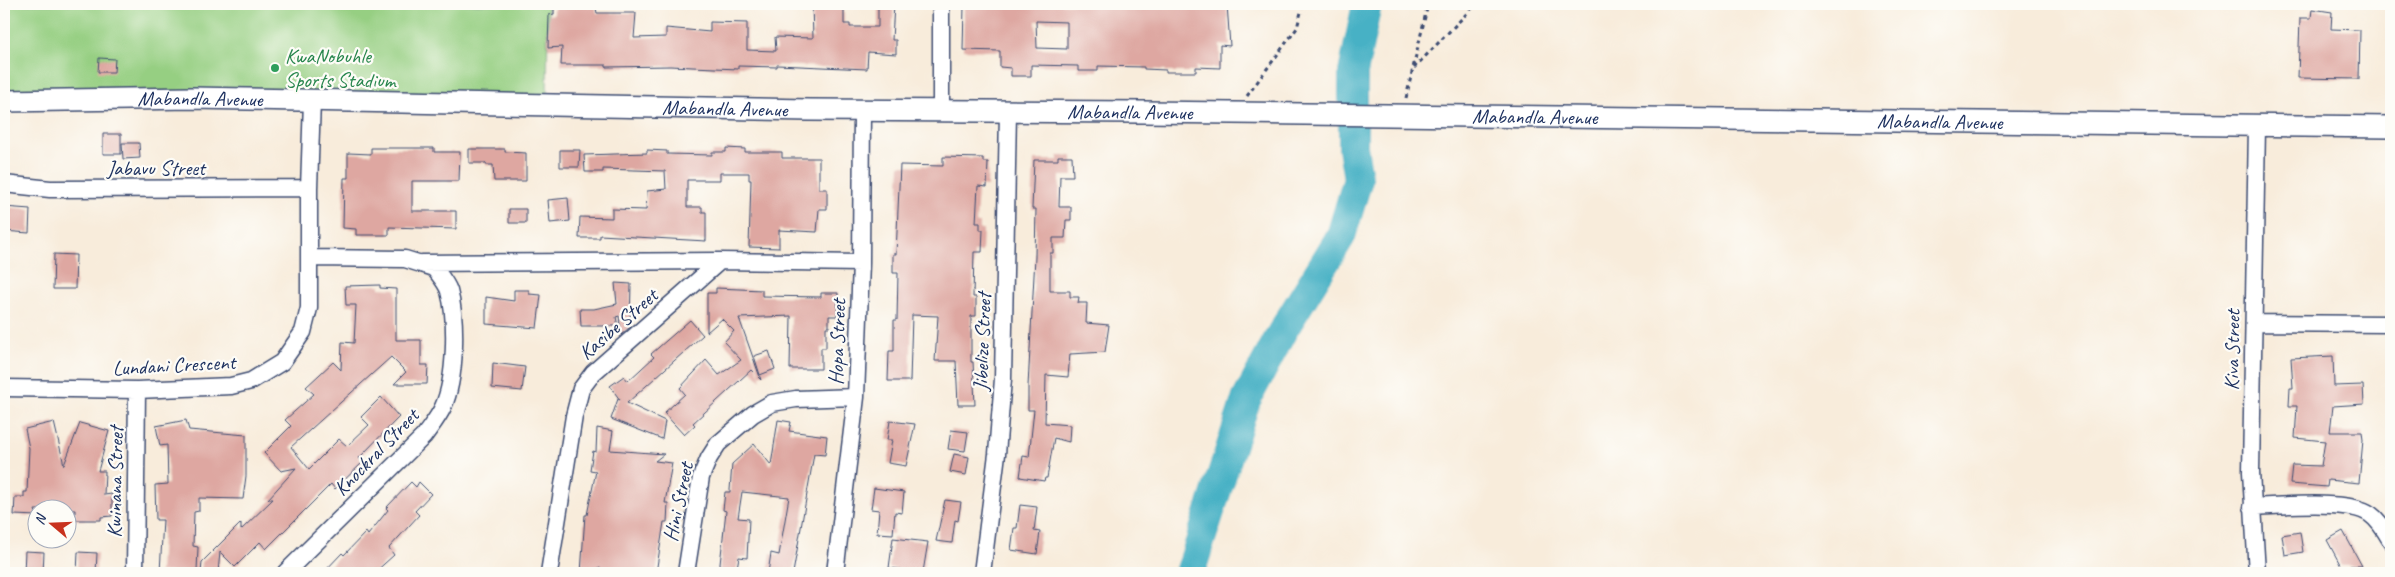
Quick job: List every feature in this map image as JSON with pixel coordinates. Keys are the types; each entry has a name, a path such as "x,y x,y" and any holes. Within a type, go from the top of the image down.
{"street":[{"path":"941,4 941,112"},
{"name":"Mabandla Avenue","path":"4,101 192,98 941,112 1302,114 2391,127"},
{"name":"Lundani Crescent","path":"4,388 137,390 231,386 251,381 282,362 302,332 308,308 312,101"},
{"name":"Hopa Street","path":"835,573 856,397 861,263 862,110"},
{"name":"Jibelize Street","path":"982,573 997,454 1003,379 1008,112"},
{"name":"Kiva Street","path":"2257,126 2252,507 2258,573"},
{"name":"Jabavu Street","path":"4,184 50,189 309,188"},
{"name":"Knockral Street","path":"285,573 424,436 437,419 444,405 452,370 453,332 449,291 434,268 397,258 310,258"},
{"path":"720,262 861,263"},
{"name":"Knockral Street","path":"420,263 720,262"},
{"name":"Kasibe Street","path":"549,573 567,451 581,389 594,373 720,262"},
{"path":"2254,323 2391,324"},
{"name":"Kwinana Street","path":"135,573 137,390"},
{"name":"Hini Street","path":"686,573 701,477 709,458 718,444 754,414 772,403 796,399 856,397"},
{"path":"2252,507 2334,506 2360,509 2378,521 2391,541"}],"path":[{"path":"1236,114 1255,83 1297,28 1303,4"},
{"path":"1399,116 1413,70 1428,4"},
{"path":"1413,70 1476,4"}],"green space":[{"name":"KwaNobuhle Sports Stadium","path":"4,4 548,4 547,105 4,101"}],"building":[{"path":"554,4 595,4 597,13 636,13 634,38 666,37 666,28 710,32 710,22 747,23 747,50 776,51 775,37 813,38 812,4 844,4 844,24 850,24 850,27 878,27 878,4 894,4 892,40 896,40 896,54 868,52 867,69 777,65 777,67 738,66 738,69 561,65 562,47 548,48 549,15 554,14"},
{"path":"999,4 1227,4 1230,46 1220,45 1220,68 1196,67 1196,72 1166,72 1166,70 1144,69 1144,67 1098,66 1098,71 1078,71 1078,66 1031,65 1031,76 1011,76 1011,68 1000,67 1000,51 963,50 964,6 999,6","holes":["1036,21 1067,22 1067,49 1037,48"]},
{"path":"2312,9 2332,12 2331,29 2360,30 2359,79 2298,78 2300,18 2311,18"},
{"path":"99,58 115,59 114,72 98,72"},
{"path":"103,134 121,134 121,154 103,154"},
{"path":"122,143 139,143 140,158 123,159"},
{"path":"371,148 434,148 434,152 460,152 459,181 412,181 412,211 456,211 456,229 389,227 389,235 356,235 356,229 343,228 344,178 348,178 348,153 371,154"},
{"path":"726,148 745,149 745,152 782,152 782,158 819,158 819,189 827,189 827,209 819,209 817,232 779,230 779,248 749,247 751,180 749,180 749,173 720,173 720,180 687,180 687,207 702,207 702,212 706,212 706,241 600,235 600,238 579,238 580,217 612,218 612,209 646,210 647,191 666,189 665,171 603,169 603,172 585,172 584,155 647,153 647,150 667,151 667,154 712,155 712,152 726,152"},
{"path":"469,149 505,149 505,152 526,153 526,181 494,181 493,165 469,163"},
{"path":"560,150 580,150 579,167 560,167"},
{"path":"1058,156 1072,156 1073,176 1060,176 1059,207 1071,207 1071,220 1066,220 1065,238 1053,238 1053,253 1050,253 1050,291 1070,291 1070,297 1079,297 1078,303 1087,303 1086,323 1109,325 1105,352 1070,354 1068,377 1046,375 1045,423 1070,425 1069,442 1054,438 1047,478 1044,481 1020,477 1023,456 1029,457 1034,410 1028,410 1028,386 1035,257 1036,209 1032,209 1034,160 1058,160"},
{"path":"943,157 983,158 983,162 988,162 987,187 978,186 976,223 980,223 980,230 983,230 982,252 974,252 973,297 976,297 976,316 971,316 971,362 973,362 975,405 958,405 956,361 935,361 938,316 912,315 910,381 888,381 889,351 894,351 894,320 897,320 898,273 893,273 893,254 896,254 900,165 943,166"},
{"path":"568,198 570,221 550,223 548,200"},
{"path":"4,207 30,209 29,233 4,231"},
{"path":"509,209 526,209 526,223 509,223"},
{"path":"54,254 76,255 75,289 53,289"},
{"path":"615,283 631,284 630,327 621,335 619,316 616,317 618,326 581,326 580,309 594,309 617,304"},
{"path":"380,285 380,288 396,289 396,340 421,340 421,365 428,365 427,384 394,384 406,372 391,357 291,447 309,469 339,439 347,446 369,425 361,417 381,397 399,417 359,458 363,462 335,489 331,484 266,549 260,542 235,567 220,552 218,573 201,573 202,562 241,523 241,530 273,499 268,499 296,468 281,471 264,453 291,426 285,420 314,394 306,387 333,362 341,370 342,342 354,343 356,305 346,305 345,286"},
{"path":"716,288 762,290 762,296 821,297 821,293 838,293 837,316 829,316 829,327 826,327 826,348 821,348 821,369 790,369 791,316 739,318 761,380 751,370 693,423 695,425 684,435 664,413 685,394 680,388 706,360 719,375 741,360 724,342 734,331 722,319 707,332 707,293 716,293"},
{"path":"514,290 529,290 529,294 541,295 537,328 486,324 486,297 514,301"},
{"path":"690,320 703,335 627,403 665,421 662,439 611,419 618,399 620,400 610,386 624,376 628,381 654,357 651,354"},
{"path":"769,351 775,369 760,375 754,356"},
{"path":"2333,356 2334,386 2363,385 2364,404 2333,406 2330,432 2362,432 2359,483 2328,480 2327,487 2290,484 2292,465 2321,466 2325,441 2295,438 2297,406 2289,406 2290,388 2293,388 2291,358"},
{"path":"493,363 525,367 522,391 492,388"},
{"path":"186,420 189,430 246,435 246,476 243,499 199,498 199,511 194,512 193,546 198,547 197,571 160,572 163,520 156,520 155,485 168,484 167,445 160,446 156,426"},
{"path":"778,420 791,422 789,431 827,436 825,455 814,454 793,573 768,573 771,553 779,555 789,497 742,492 738,518 749,519 747,558 739,557 736,573 719,573 726,511 723,510 725,492 730,492 732,464 754,444 771,465"},
{"path":"890,421 915,424 906,466 888,463 892,440 887,440"},
{"path":"54,422 64,465 80,423 109,431 98,471 105,471 104,495 112,494 112,516 101,517 101,520 78,520 78,500 28,500 28,516 14,515 15,497 24,497 24,492 27,492 29,448 25,429"},
{"path":"597,428 613,431 610,450 664,454 655,461 672,463 665,503 668,503 667,522 664,522 656,573 634,573 598,568 597,573 581,573 585,515 587,515 596,471 590,470 593,451 596,452"},
{"path":"951,430 968,432 965,451 948,449"},
{"path":"954,454 969,457 966,475 950,472"},
{"path":"411,482 416,487 419,482 431,494 415,511 419,515 389,548 394,555 374,573 323,573 366,532 368,535 388,510 386,508"},
{"path":"874,488 904,492 902,513 895,512 893,534 877,533 879,510 871,509"},
{"path":"945,500 961,502 958,521 955,520 952,543 936,541"},
{"path":"1020,505 1037,507 1034,531 1040,532 1037,554 1011,550 1014,528 1017,528"},
{"path":"2343,531 2362,566 2341,566 2327,540"},
{"path":"2300,532 2303,552 2285,555 2282,535"},
{"path":"893,538 928,542 923,572 889,568"},
{"path":"25,551 44,552 43,573 24,573"},
{"path":"78,552 97,553 96,573 77,573"}],"waterway":[{"path":"1190,573 1246,400 1282,332 1341,236 1358,179 1353,147 1353,73 1367,4"}],"place":[{"name":"KwaNobuhle Sports Stadium","path":"275,68"}]}
